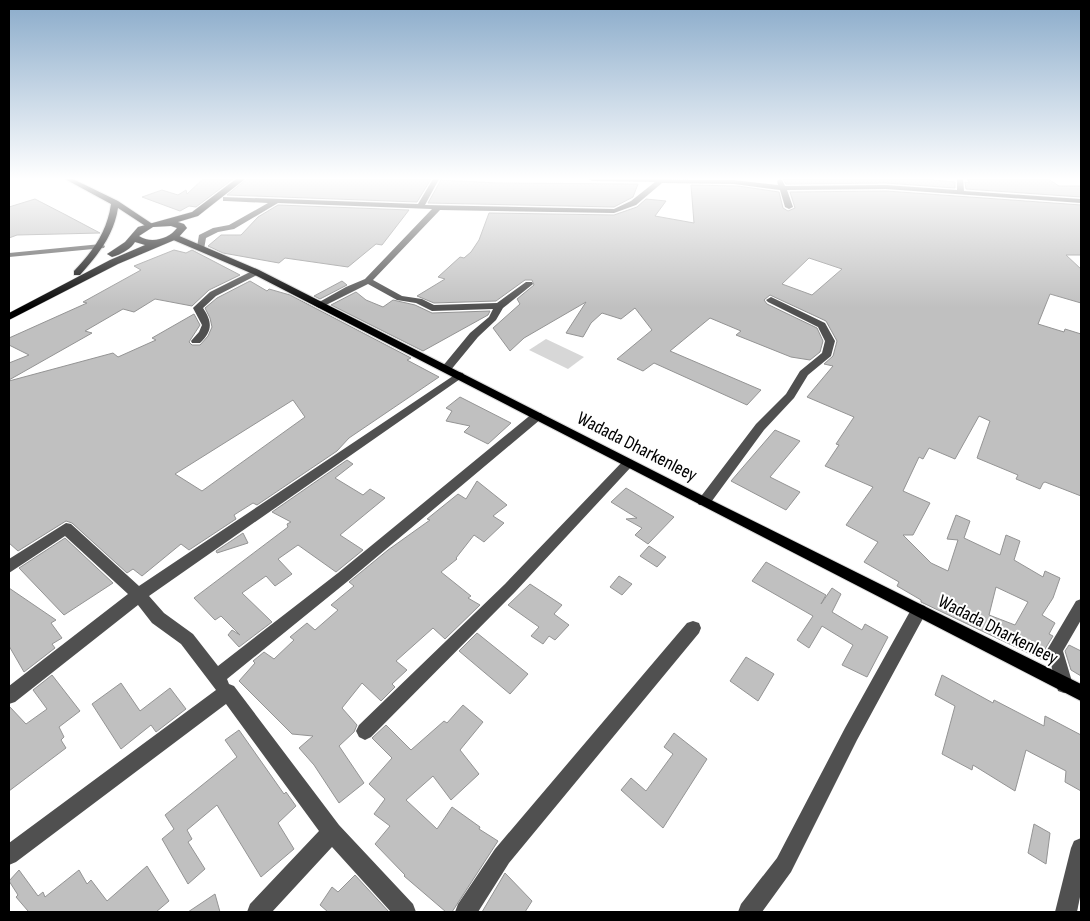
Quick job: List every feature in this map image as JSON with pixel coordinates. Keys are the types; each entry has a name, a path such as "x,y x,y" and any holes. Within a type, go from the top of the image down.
{"highway":[{"path":"9,310 119,251 129,244 139,230 150,225 168,222"},
{"path":"9,317 114,262 173,235 192,222"},
{"path":"165,223 177,224 173,235"},
{"path":"134,236 140,241 173,235"}],"main road":[{"path":"78,273 101,246 111,222"},
{"path":"145,222 150,225"},
{"name":"Wadada Dharkenleey","path":"173,235 256,272 1081,693"}],"street":[{"path":"202,247 202,237 240,222"},
{"path":"319,304 368,282 424,222"},
{"path":"9,255 101,246"},
{"path":"196,341 204,334 206,327 206,320 198,308 214,294 256,272"},
{"path":"368,282 400,298 419,301 432,308 499,306"},
{"path":"9,696 138,594 274,500 452,372 474,334 493,318 499,306 529,284"},
{"path":"704,502 760,427 790,396 804,373 827,354 830,341 822,325 770,300"},
{"path":"9,854 222,685 350,571 537,416"},
{"path":"365,730 510,588 628,463"},
{"path":"9,567 66,528 138,594 158,618 187,639 332,832 404,912"},
{"path":"1064,684 1056,650 1081,606"},
{"path":"749,912 784,865 919,611"},
{"path":"466,912 502,856 693,628"},
{"path":"258,912 332,832"},
{"path":"1066,912 1081,848"}],"shaded area":[{"path":"546,339 584,357 568,369 529,350"}],"building":[{"path":"9,222 79,222 100,233 17,235 9,238"},
{"path":"253,222 400,222 382,245 376,244 348,267 285,258 279,263 223,253 208,246 221,235 241,235"},
{"path":"486,222 1081,222 1081,255 1066,255 1081,269 1081,303 1050,294 1038,324 1064,332 1065,329 1081,334 1081,496 1045,482 1040,489 1016,479 1018,475 977,458 990,421 979,416 955,459 929,448 923,459 919,457 903,491 930,503 913,535 903,535 931,563 948,571 958,540 947,539 956,515 970,521 964,538 1000,555 1006,535 1020,541 1014,560 1043,577 1045,571 1060,578 1053,598 1042,615 1055,623 1049,634 1053,636 1045,649 1047,657 1045,656 1043,660 921,602 921,600 897,586 899,582 864,562 878,542 846,525 873,487 825,466 839,445 836,444 854,417 807,397 833,366 824,364 833,356 837,341 826,321 770,295 764,300 767,304 817,328 823,341 820,352 810,360 791,357 736,335 741,331 710,318 670,351 761,390 747,405 654,363 643,371 617,359 652,330 635,308 621,319 602,313 591,323 583,337 566,333 586,302 524,338 510,351 493,328 520,304 517,299 534,285 532,280 525,280 496,301 434,303 417,296 445,279 438,277 460,257 464,258 471,252 479,240","holes":["809,258 842,269 812,295 782,284","996,587 1028,602 1015,625 989,615"]},
{"path":"174,250 186,253 192,250 240,275 209,290 192,306 155,299 134,312 123,309 85,331 92,333 9,380 9,363 29,355 9,345 9,338 87,303 83,302 141,270 134,266"},
{"path":"250,281 267,291 269,289 290,295 411,358 407,360 439,377 349,438 337,451 257,505 253,503 234,515 236,519 189,550 181,544 142,576 133,569 127,573 72,523 66,521 18,551 9,543 9,381 113,353 118,357 156,340 152,338 194,314 200,325 189,342 192,345 200,345 208,336 212,327 205,308 217,298","holes":["293,400 305,417 202,491 175,474"]},
{"path":"342,281 347,285 320,299 314,296"},
{"path":"356,292 366,300 383,307 393,300 415,305 432,313 490,311 488,315 423,351 331,305"},
{"path":"460,397 511,423 488,444 464,432 470,426 446,421 452,411 446,408"},
{"path":"775,430 800,441 770,477 800,492 786,510 731,481"},
{"path":"347,460 353,464 335,478 363,495 370,489 385,498 340,535 363,550 336,572 298,545 278,559 292,574 275,586 266,576 242,593 272,622 239,647 228,635 232,630 240,635 221,616 215,620 194,598 288,527 287,524 291,522 272,512"},
{"path":"477,481 507,505 493,516 504,523 484,542 474,535 457,559 441,572 471,596 468,598 480,605 445,639 433,628 396,661 407,670 392,684 395,687 381,701 362,683 342,708 357,725 354,732 339,746 364,783 339,803 314,765 299,748 313,736 292,734 239,681 255,663 253,661 264,652 274,659 294,640 290,637 307,623 315,630 338,610 331,605 354,586 349,582 388,550 430,520 427,519 458,494 466,499"},
{"path":"626,488 674,517 648,544 635,535 642,528 626,519 637,518 611,502"},
{"path":"243,533 248,543 217,553 216,551"},
{"path":"65,538 113,583 64,615 19,568"},
{"path":"649,546 666,557 657,567 640,556"},
{"path":"766,562 826,595 821,604 832,588 841,594 832,612 862,630 865,624 888,637 867,677 842,665 853,645 822,626 809,648 797,640 813,616 752,581"},
{"path":"619,576 632,584 622,595 610,587"},
{"path":"530,584 562,605 554,614 569,625 555,640 549,636 543,644 531,636 539,627 508,605"},
{"path":"9,588 56,620 51,623 62,638 52,644 55,648 24,672 9,646"},
{"path":"477,633 528,674 510,694 459,651"},
{"path":"1069,645 1081,651 1081,676 1071,670 1065,651"},
{"path":"746,657 774,674 758,701 730,681"},
{"path":"52,675 80,711 59,727 64,737 61,740 66,748 9,791 9,706 26,724 47,709 33,690"},
{"path":"942,675 993,703 994,700 1044,726 1045,716 1081,735 1081,791 1065,782 1066,771 1026,750 1015,791 973,765 972,770 942,754 955,706 935,695"},
{"path":"121,683 140,711 170,688 186,709 156,732 151,725 121,749 92,704"},
{"path":"463,705 483,722 460,750 479,774 451,800 433,776 406,800 437,829 452,807 480,827 479,829 498,841 452,912 446,912 404,876 375,844 390,826 374,814 385,799 369,784 392,758 372,738 386,725 411,750 444,721 447,723"},
{"path":"239,730 284,794 286,792 296,806 278,823 294,849 261,877 217,805 187,830 192,839 188,842 205,869 188,884 162,839 174,829 165,815 237,757 225,740"},
{"path":"674,733 707,759 663,828 621,790 631,778 646,791 673,754 664,747"},
{"path":"1034,824 1050,833 1046,864 1028,853"},
{"path":"147,866 169,901 156,912 27,912 16,897 18,895 9,881 19,870 38,896 43,892 45,897 79,870 87,884 91,880 107,901"},
{"path":"505,873 532,901 525,912 482,912"},
{"path":"355,875 389,912 328,912 320,905 332,887 338,892"},
{"path":"215,894 220,912 188,912"}]}
